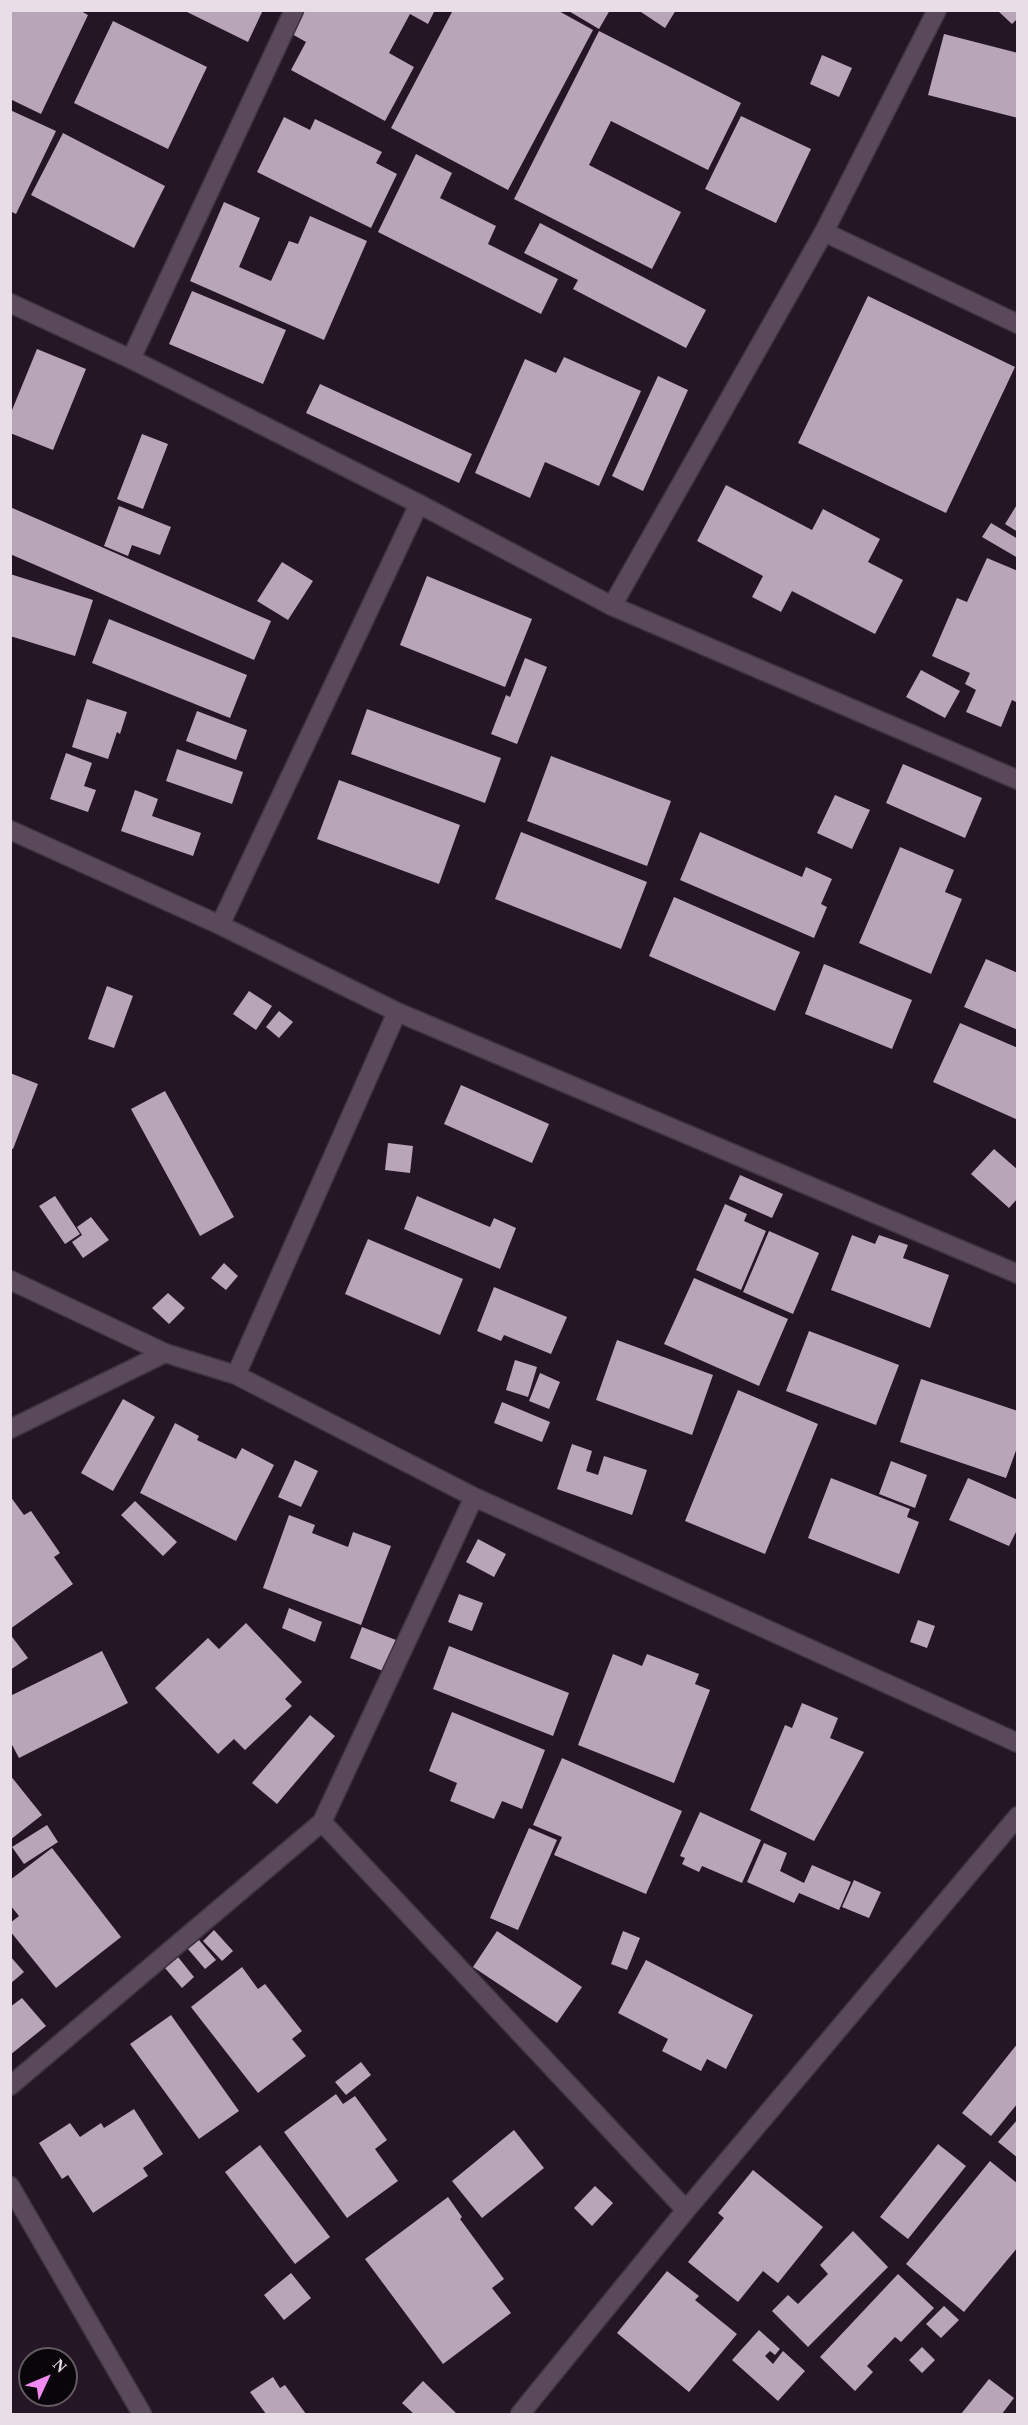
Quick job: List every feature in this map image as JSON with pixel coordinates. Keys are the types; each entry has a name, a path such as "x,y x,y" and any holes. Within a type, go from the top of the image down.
{"street":[{"path":"131,359 294,10"},
{"path":"612,606 824,232 937,10"},
{"path":"824,232 1017,324"},
{"path":"10,303 131,359 420,504 612,606 1017,780"},
{"path":"220,925 420,504"},
{"path":"10,830 220,925 397,1012 1017,1274"},
{"path":"236,1375 397,1012"},
{"path":"10,1280 165,1353 236,1375 474,1497 1017,1743"},
{"path":"10,1429 165,1353"},
{"path":"10,2086 322,1822 474,1497"},
{"path":"531,2411 686,2210 1017,1816"},
{"path":"322,1822 686,2210"},
{"path":"10,2186 142,2415"}],"building":[{"path":"10,10 79,10 88,15 41,114 10,99"},
{"path":"183,10 263,10 248,42"},
{"path":"304,10 435,10 428,24 410,14 389,53 414,67 385,121 291,70 306,42 292,34"},
{"path":"453,10 557,10 593,30 508,190 391,128"},
{"path":"567,10 610,10 599,29"},
{"path":"638,10 676,10 665,28"},
{"path":"997,10 1018,10 1018,18 1012,24"},
{"path":"113,21 207,67 168,149 74,103"},
{"path":"599,31 741,103 708,170 611,121 589,165 681,212 652,269 514,199"},
{"path":"944,34 1018,53 1018,118 928,95"},
{"path":"822,55 852,68 839,97 810,84"},
{"path":"10,110 56,131 16,214 10,211"},
{"path":"741,116 811,149 776,223 705,189"},
{"path":"284,117 310,130 315,119 382,152 376,163 397,174 371,228 257,172"},
{"path":"63,133 165,186 134,248 31,195"},
{"path":"416,154 452,173 440,198 496,226 488,244 558,279 541,314 378,232"},
{"path":"224,202 260,218 239,267 271,281 289,241 298,244 310,216 367,241 324,340 190,281"},
{"path":"540,223 706,310 686,348 573,289 578,280 524,253"},
{"path":"192,291 286,330 263,384 169,344"},
{"path":"868,296 1015,367 946,513 798,443"},
{"path":"37,349 86,369 53,450 10,433 10,415"},
{"path":"564,357 641,391 599,486 545,462 530,498 475,473 525,359 556,373"},
{"path":"658,376 688,390 643,491 612,476"},
{"path":"320,384 472,454 459,483 306,413"},
{"path":"142,434 168,444 143,509 117,499"},
{"path":"726,485 812,530 823,509 880,539 868,562 903,580 875,634 792,591 781,612 752,597 763,576 697,541"},
{"path":"1018,503 1018,532 1005,524"},
{"path":"119,506 171,527 160,555 132,545 128,556 104,546"},
{"path":"10,507 271,621 254,660 10,554"},
{"path":"991,523 1018,539 1018,558 982,537"},
{"path":"987,558 1018,571 1018,703 1012,700 1001,727 966,712 976,690 965,684 970,673 932,656 957,598 967,602"},
{"path":"282,562 313,581 288,620 257,601"},
{"path":"10,574 93,600 75,656 10,636"},
{"path":"427,576 532,619 505,687 400,645"},
{"path":"109,619 247,675 230,718 92,663"},
{"path":"525,658 547,667 517,744 491,734 506,695 510,697"},
{"path":"921,670 960,691 945,718 906,697"},
{"path":"87,699 127,712 108,759 72,747"},
{"path":"367,709 501,758 485,803 351,754"},
{"path":"197,711 247,730 236,760 186,741"},
{"path":"177,749 243,772 232,804 166,781"},
{"path":"66,753 92,763 84,786 96,790 88,812 50,799"},
{"path":"551,756 671,801 647,866 527,821"},
{"path":"903,764 982,798 965,838 886,803"},
{"path":"339,780 460,825 439,884 317,839"},
{"path":"135,790 158,799 152,816 201,833 193,856 121,831"},
{"path":"835,795 870,810 852,849 817,833"},
{"path":"521,832 647,882 621,949 495,899"},
{"path":"700,832 802,877 806,867 832,879 821,904 827,907 814,938 680,880"},
{"path":"900,847 954,870 945,892 962,899 931,974 859,943"},
{"path":"674,897 800,952 775,1011 649,956"},
{"path":"986,959 1018,973 1018,1030 964,1007"},
{"path":"824,964 912,1000 892,1049 805,1014"},
{"path":"107,986 133,996 114,1048 88,1039"},
{"path":"249,991 272,1006 256,1030 233,1014"},
{"path":"279,1011 293,1022 279,1038 266,1027"},
{"path":"960,1023 1018,1048 1018,1120 933,1082"},
{"path":"10,1073 38,1084 13,1149 10,1148"},
{"path":"461,1085 549,1124 532,1163 444,1124"},
{"path":"165,1091 234,1217 200,1236 131,1109"},
{"path":"388,1143 413,1146 410,1173 385,1170"},
{"path":"994,1149 1018,1170 1018,1198 1009,1208 971,1174"},
{"path":"740,1175 783,1194 772,1218 729,1199"},
{"path":"55,1196 80,1234 65,1244 39,1206"},
{"path":"417,1196 490,1227 494,1218 516,1228 500,1269 404,1229"},
{"path":"725,1204 747,1214 744,1221 766,1231 741,1290 696,1270"},
{"path":"91,1217 109,1240 83,1258 72,1242 82,1235 77,1227"},
{"path":"769,1231 819,1253 793,1314 743,1292"},
{"path":"852,1235 875,1244 879,1235 908,1245 903,1258 949,1275 930,1328 831,1290"},
{"path":"368,1239 463,1279 440,1335 345,1294"},
{"path":"224,1263 238,1276 226,1290 211,1278"},
{"path":"694,1278 788,1319 759,1386 664,1344"},
{"path":"494,1287 567,1317 551,1354 504,1335 501,1341 477,1331"},
{"path":"168,1293 185,1308 169,1324 152,1308"},
{"path":"809,1331 899,1365 876,1425 786,1391"},
{"path":"617,1340 713,1375 692,1435 596,1400"},
{"path":"515,1360 537,1367 528,1397 506,1390"},
{"path":"540,1373 560,1382 549,1409 529,1401"},
{"path":"921,1379 1018,1411 1018,1445 1006,1478 900,1442"},
{"path":"738,1390 818,1424 765,1554 685,1521"},
{"path":"123,1399 155,1417 113,1491 81,1473"},
{"path":"502,1402 550,1422 542,1442 494,1423"},
{"path":"175,1423 199,1436 197,1440 236,1459 242,1448 274,1465 236,1541 140,1493"},
{"path":"572,1444 592,1451 586,1471 598,1475 604,1456 647,1470 632,1515 557,1489"},
{"path":"295,1460 318,1471 301,1507 278,1497"},
{"path":"891,1461 927,1475 915,1508 879,1494"},
{"path":"831,1478 910,1509 907,1517 919,1522 899,1574 808,1538"},
{"path":"968,1478 1018,1500 1018,1528 1009,1546 949,1520"},
{"path":"10,1496 24,1515 31,1511 60,1553 54,1557 73,1584 10,1629"},
{"path":"135,1501 177,1542 163,1556 121,1515"},
{"path":"289,1515 315,1525 312,1533 348,1547 353,1532 391,1546 361,1625 263,1588"},
{"path":"478,1539 506,1554 494,1577 466,1562"},
{"path":"459,1594 483,1603 472,1631 448,1622"},
{"path":"289,1608 322,1622 315,1642 282,1628"},
{"path":"918,1620 935,1626 927,1648 910,1642"},
{"path":"246,1623 302,1682 285,1699 292,1706 245,1750 234,1739 218,1754 155,1688 208,1638 219,1649"},
{"path":"362,1627 396,1640 383,1671 350,1658"},
{"path":"10,1634 28,1658 10,1670"},
{"path":"449,1646 569,1693 553,1736 433,1689"},
{"path":"102,1651 128,1703 19,1758 10,1741 10,1696"},
{"path":"613,1654 642,1666 647,1654 699,1674 695,1684 710,1690 674,1783 578,1745"},
{"path":"802,1703 838,1718 830,1738 864,1752 814,1841 750,1810 785,1725 792,1728"},
{"path":"452,1712 545,1750 522,1809 502,1801 494,1819 450,1801 457,1783 429,1771"},
{"path":"310,1715 335,1736 277,1804 252,1783"},
{"path":"562,1758 682,1811 646,1894 554,1855 562,1837 533,1825"},
{"path":"10,1775 42,1815 10,1840"},
{"path":"700,1812 761,1840 742,1883 702,1866 699,1872 682,1864 685,1858 680,1856"},
{"path":"47,1825 58,1842 24,1864 12,1847"},
{"path":"529,1828 557,1840 518,1930 490,1918"},
{"path":"764,1843 787,1853 780,1871 804,1883 812,1865 851,1882 839,1910 799,1893 794,1903 747,1882"},
{"path":"52,1848 121,1937 56,1988 10,1931 10,1923 19,1916 10,1905 10,1880"},
{"path":"854,1880 881,1892 869,1918 842,1907"},
{"path":"214,1930 233,1951 222,1961 203,1941"},
{"path":"497,1931 582,1987 557,2023 473,1967"},
{"path":"623,1931 640,1938 627,1970 611,1964"},
{"path":"199,1940 216,1960 205,1969 188,1949"},
{"path":"10,1956 24,1972 10,1984"},
{"path":"178,1957 194,1977 182,1988 165,1968"},
{"path":"646,1960 753,2015 726,2069 707,2059 701,2071 662,2051 668,2039 618,2013"},
{"path":"242,1967 258,1989 265,1984 302,2031 292,2039 306,2056 258,2093 191,2007"},
{"path":"22,1998 46,2026 10,2055 10,2007"},
{"path":"171,2015 239,2111 199,2139 130,2044"},
{"path":"1018,2043 1018,2103 991,2136 962,2113"},
{"path":"361,2062 371,2075 346,2095 335,2082"},
{"path":"336,2094 343,2104 355,2096 387,2140 375,2149 398,2181 347,2218 284,2132"},
{"path":"134,2109 163,2154 143,2168 148,2176 93,2213 68,2175 62,2179 39,2143 70,2123 80,2137 101,2123 104,2128"},
{"path":"1018,2119 1018,2158 998,2142"},
{"path":"514,2130 544,2168 482,2218 452,2181"},
{"path":"938,2144 966,2166 908,2239 880,2217"},
{"path":"260,2145 330,2237 295,2264 225,2172"},
{"path":"990,2161 1018,2184 1018,2247 964,2312 906,2264"},
{"path":"753,2170 823,2227 778,2283 763,2271 738,2302 688,2262 724,2218 718,2213"},
{"path":"595,2186 613,2203 592,2226 574,2208"},
{"path":"448,2197 462,2217 460,2219 504,2279 492,2288 511,2313 443,2364 365,2259"},
{"path":"853,2231 888,2267 808,2347 772,2311 788,2295 798,2304 828,2274 820,2265"},
{"path":"667,2271 699,2296 695,2300 737,2334 689,2392 617,2333"},
{"path":"291,2273 311,2298 284,2320 264,2295"},
{"path":"898,2274 934,2308 901,2342 895,2337 867,2366 873,2372 855,2391 820,2357"},
{"path":"944,2306 959,2320 941,2338 926,2324"},
{"path":"759,2330 780,2349 775,2355 770,2351 765,2356 773,2364 783,2351 805,2371 778,2401 732,2360"},
{"path":"922,2347 935,2360 922,2373 909,2360"},
{"path":"273,2377 280,2388 285,2385 306,2414 266,2414 250,2392"},
{"path":"989,2379 1014,2398 1002,2414 961,2414"},
{"path":"423,2381 457,2414 414,2414 402,2403"}]}
